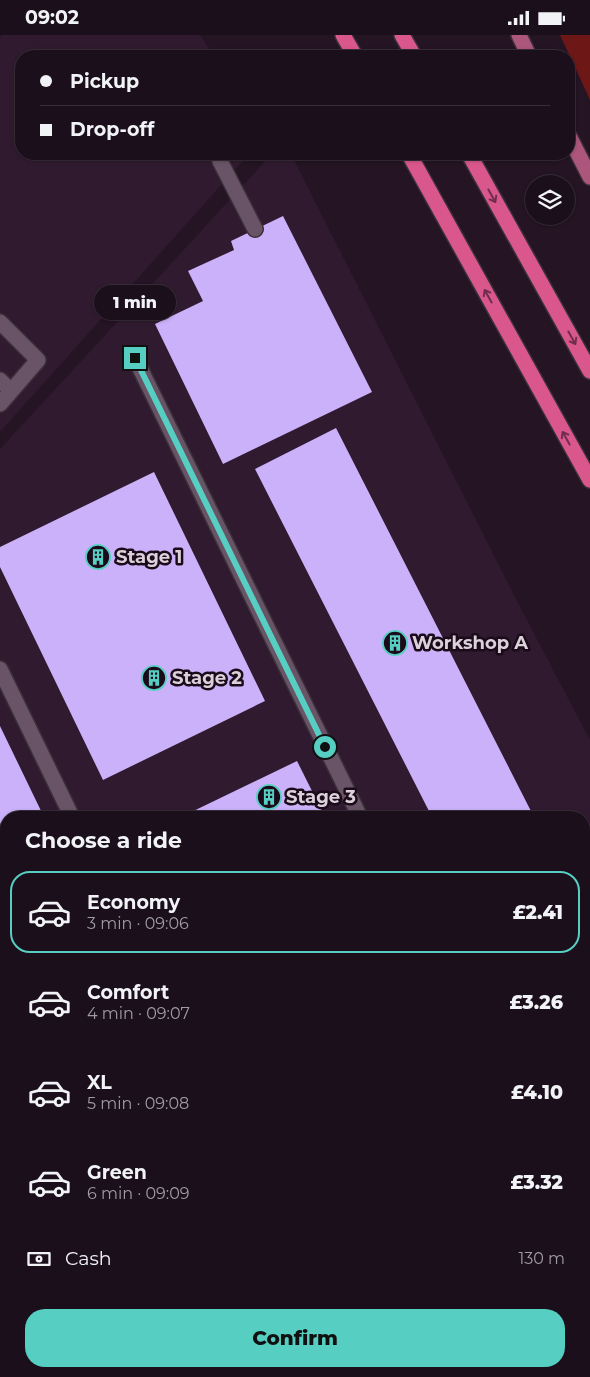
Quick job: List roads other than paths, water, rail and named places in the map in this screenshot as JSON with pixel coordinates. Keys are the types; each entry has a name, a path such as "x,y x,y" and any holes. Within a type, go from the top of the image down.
{"highway":[{"path":"343,35 352,50"},
{"path":"402,35 411,50"},
{"path":"412,160 590,480"},
{"path":"472,160 590,371"}],"main road":[{"path":"519,35 526,50"},
{"path":"575,148 590,177"}],"lane":[{"path":"220,161 255,229"},
{"path":"0,322 38,360 0,403"},
{"path":"135,358 357,811"},
{"path":"0,380 11,391"},
{"path":"0,669 69,811"}],"place":[{"name":"Stage 1","path":"98,557"},
{"name":"Workshop A","path":"395,643"},
{"name":"Stage 2","path":"154,678"},
{"name":"Stage 3","path":"269,797"}]}
